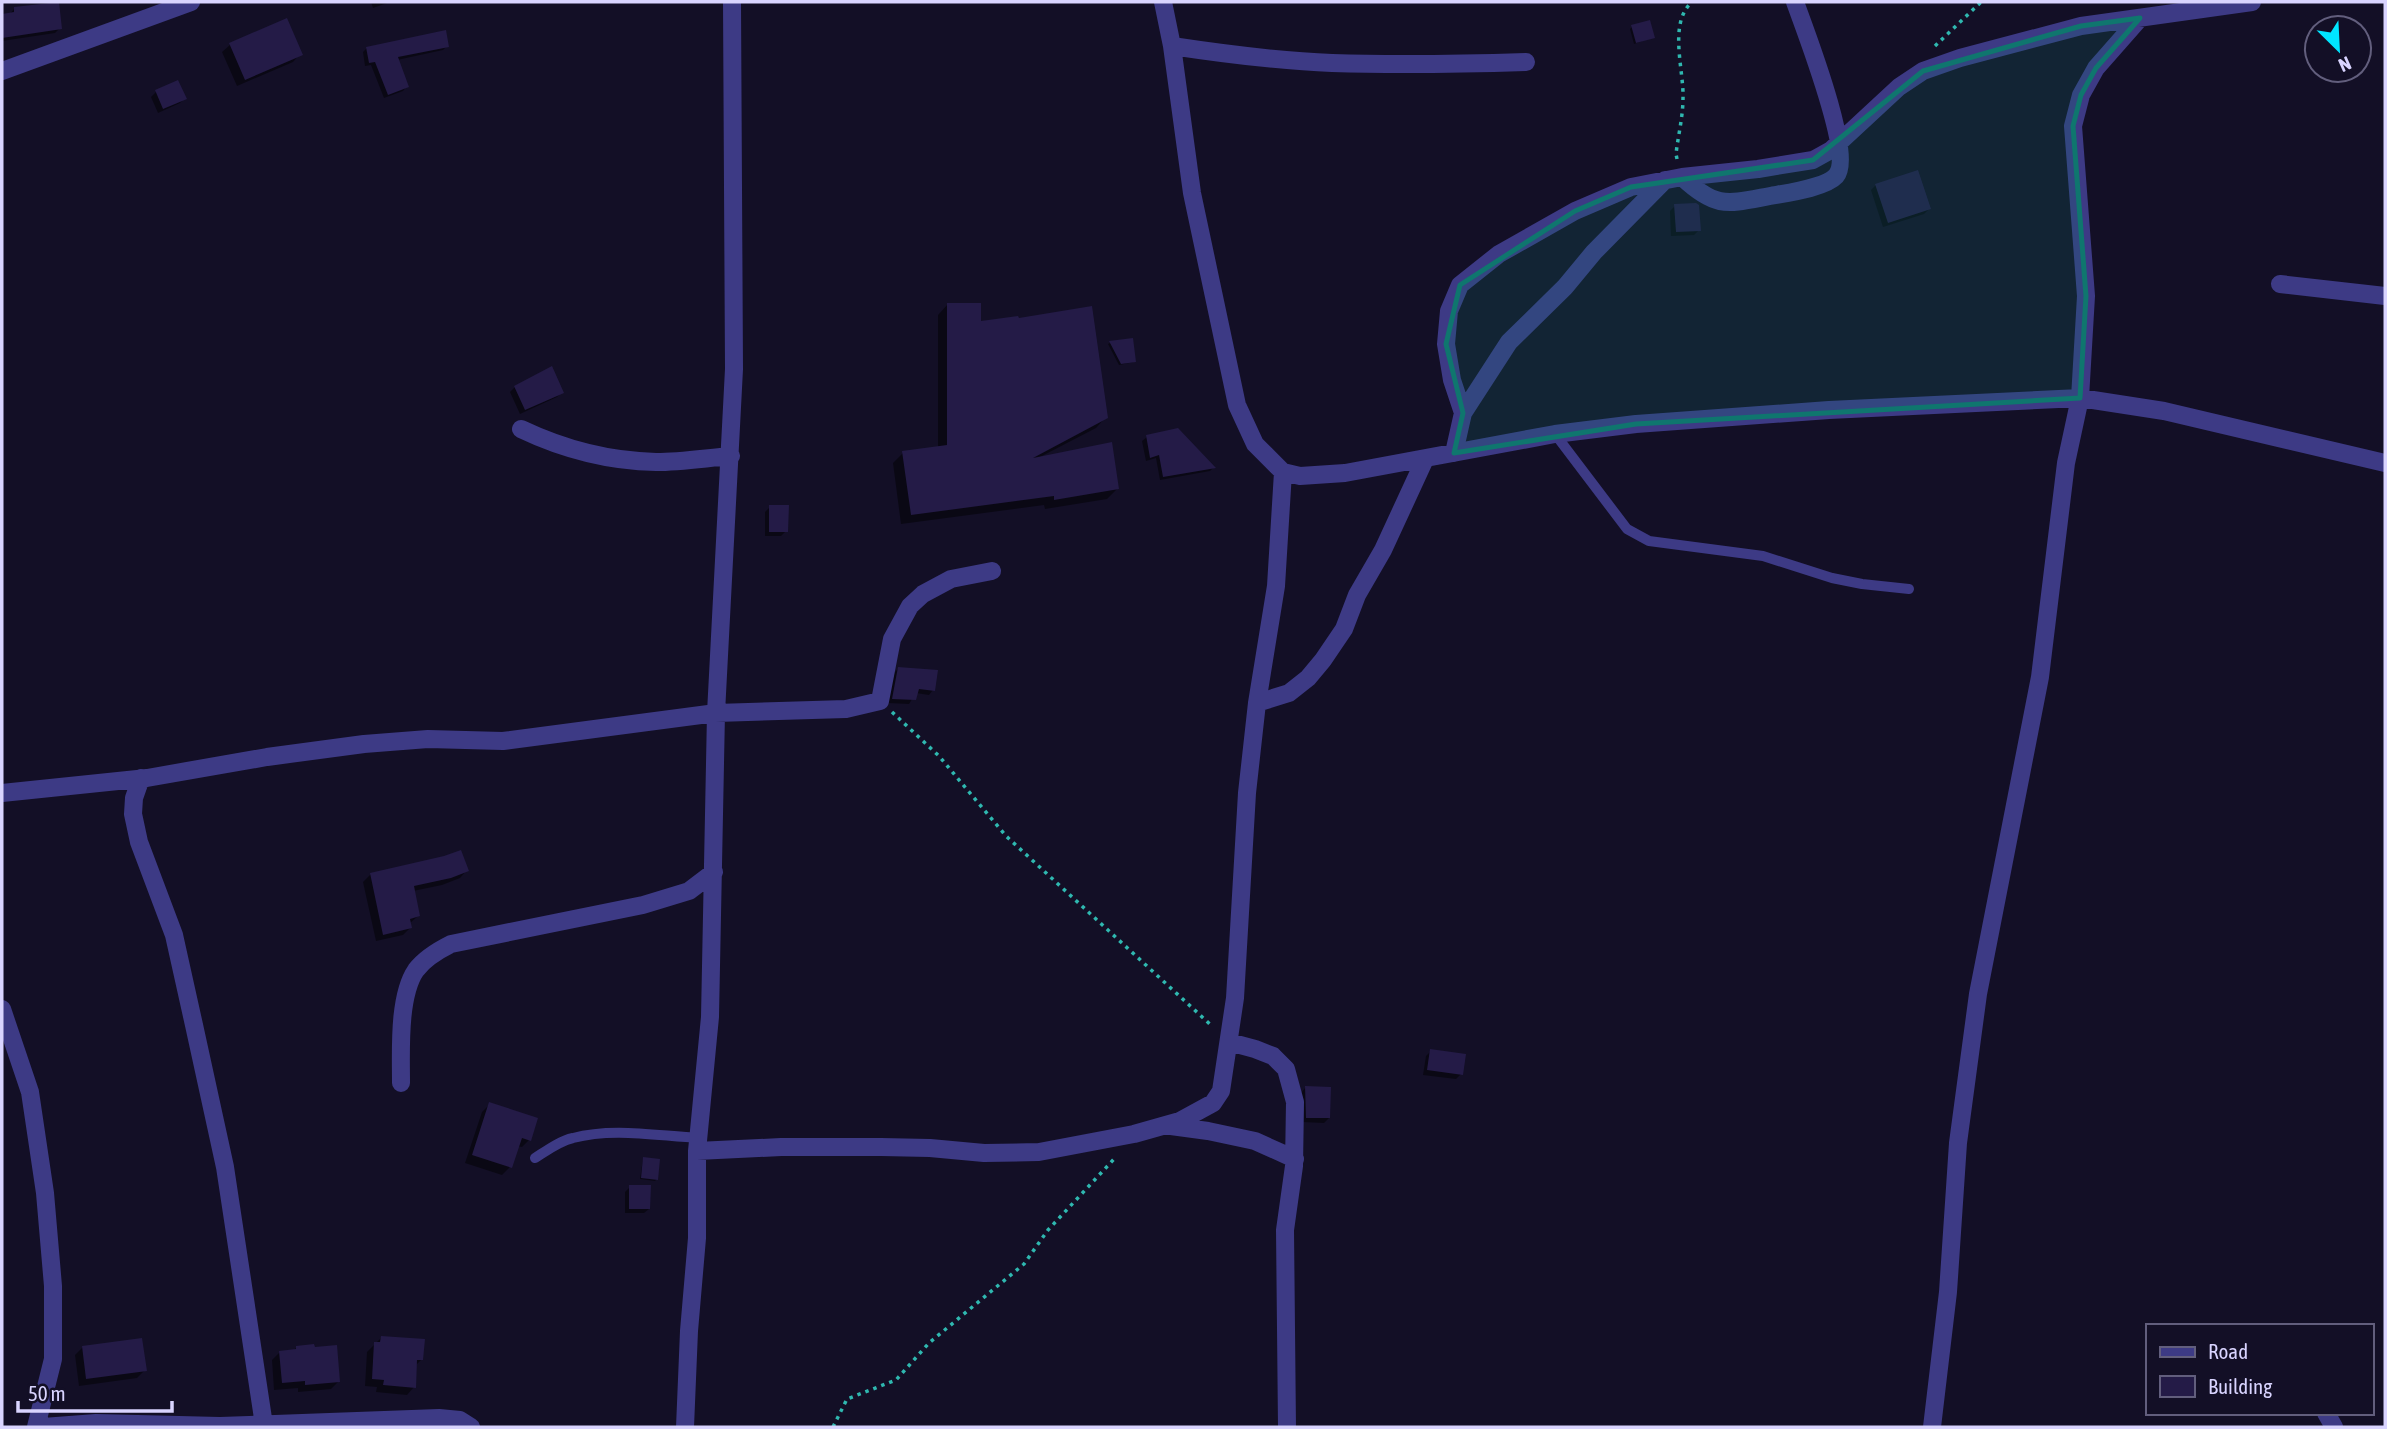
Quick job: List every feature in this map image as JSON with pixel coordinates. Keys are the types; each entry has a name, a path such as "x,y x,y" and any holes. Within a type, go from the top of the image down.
{"street":[{"path":"2,71 191,2"},
{"path":"685,1427 697,1238 698,1145 710,1017 716,712 731,456 735,276 732,2"},
{"path":"1163,2 1172,46 1192,193 1237,405 1255,444 1283,472 1300,475 1345,473 1555,435 1636,424 2080,398 2164,411 2385,463"},
{"path":"1673,179 1707,198 1719,202 1735,202 1819,186 1835,177 1841,167 1840,143 1795,2"},
{"path":"1463,413 1452,380 1446,344 1449,311 1460,285 1499,254 1575,211 1631,187 1813,160 1840,143 1899,87 1923,71 1960,58 2081,26 2252,2"},
{"path":"1933,1427 1948,1292 1958,1143 1978,993 2040,677 2066,463 2080,398 2086,296 2073,126 2081,95 2096,68 2140,18"},
{"path":"1172,46 1330,63 1429,65 1526,62"},
{"path":"1454,453 1463,413 1509,342 1565,288 1594,252 1673,179"},
{"path":"2280,284 2385,296"},
{"path":"521,429 552,443 619,459 658,462 731,456"},
{"path":"1257,703 1289,693 1308,678 1323,660 1344,629 1357,595 1388,540 1424,459"},
{"path":"698,1145 930,1147 984,1153 1039,1152 1134,1134 1202,1111 1213,1103 1221,1091 1235,998 1247,793 1257,703 1276,586 1283,472"},
{"path":"2,793 141,778 364,744 428,739 503,741 716,712 846,709 880,701 892,639 910,606 923,594 951,579 992,571"},
{"path":"141,778 134,798 133,814 139,842 174,935 225,1167 264,1425"},
{"path":"401,1083 406,994 416,970 436,952 451,944 643,905 689,891 714,872"},
{"path":"2,1009 30,1092 45,1193 52,1272 55,1317 53,1359 36,1427"},
{"path":"1229,1042 1273,1056 1286,1069 1295,1102 1295,1159 1285,1230 1287,1427"},
{"path":"1165,1125 1255,1141 1295,1159"},
{"path":"43,1427 96,1423 264,1425 439,1418 460,1420 471,1427"}],"lane":[{"path":"1555,435 1628,529 1649,541 1763,556 1832,578 1909,589"},
{"path":"535,1158 571,1138 598,1134 623,1133 698,1145"}],"path":[{"path":"1673,179 1683,99 1679,31 1686,8 1692,2"},
{"path":"1923,71 1934,47 1981,2"},
{"path":"880,701 939,756 1006,836 1229,1042"},
{"path":"833,1427 847,1399 896,1380 929,1343 1024,1264 1048,1230 1118,1156 1134,1134"}],"highlighted area":[{"path":"2140,18 2096,68 2081,95 2073,126 2086,296 2080,398 1636,424 1454,453 1463,413 1446,344 1460,285 1575,211 1631,187 1813,160 1923,71 2081,26"}],"building":[{"path":"59,2 62,29 2,38 2,14 14,12 14,7"},
{"path":"287,18 303,55 245,80 229,43"},
{"path":"1650,20 1655,38 1636,43 1631,25"},
{"path":"446,30 449,47 398,57 409,87 388,95 375,62 369,63 366,47"},
{"path":"178,80 187,99 163,109 155,90"},
{"path":"1918,170 1931,209 1888,223 1875,184"},
{"path":"1674,204 1699,205 1701,231 1676,232"},
{"path":"947,303 981,303 981,321 1019,318 1092,306 1108,418 1033,458 1112,442 1119,489 1054,500 1054,496 911,515 902,451 947,445"},
{"path":"1133,338 1136,362 1121,364 1109,341"},
{"path":"552,366 564,393 525,410 514,386"},
{"path":"1178,428 1216,468 1163,477 1159,455 1150,458 1146,435"},
{"path":"769,505 789,505 788,532 769,532"},
{"path":"898,667 938,670 935,691 919,689 916,700 892,699"},
{"path":"461,850 469,871 414,886 420,916 410,919 412,928 383,935 370,873"},
{"path":"1430,1049 1466,1054 1463,1075 1427,1070"},
{"path":"1305,1086 1331,1087 1330,1118 1306,1118"},
{"path":"489,1102 538,1118 531,1141 522,1138 512,1168 472,1155"},
{"path":"643,1157 660,1159 658,1180 641,1178"},
{"path":"629,1185 651,1185 650,1209 629,1209"},
{"path":"381,1336 425,1339 423,1360 417,1360 416,1388 383,1385 384,1380 372,1379 374,1342 380,1342"},
{"path":"142,1338 147,1371 86,1379 82,1346"},
{"path":"314,1344 315,1347 337,1345 340,1382 305,1385 305,1381 282,1383 279,1351"}]}
